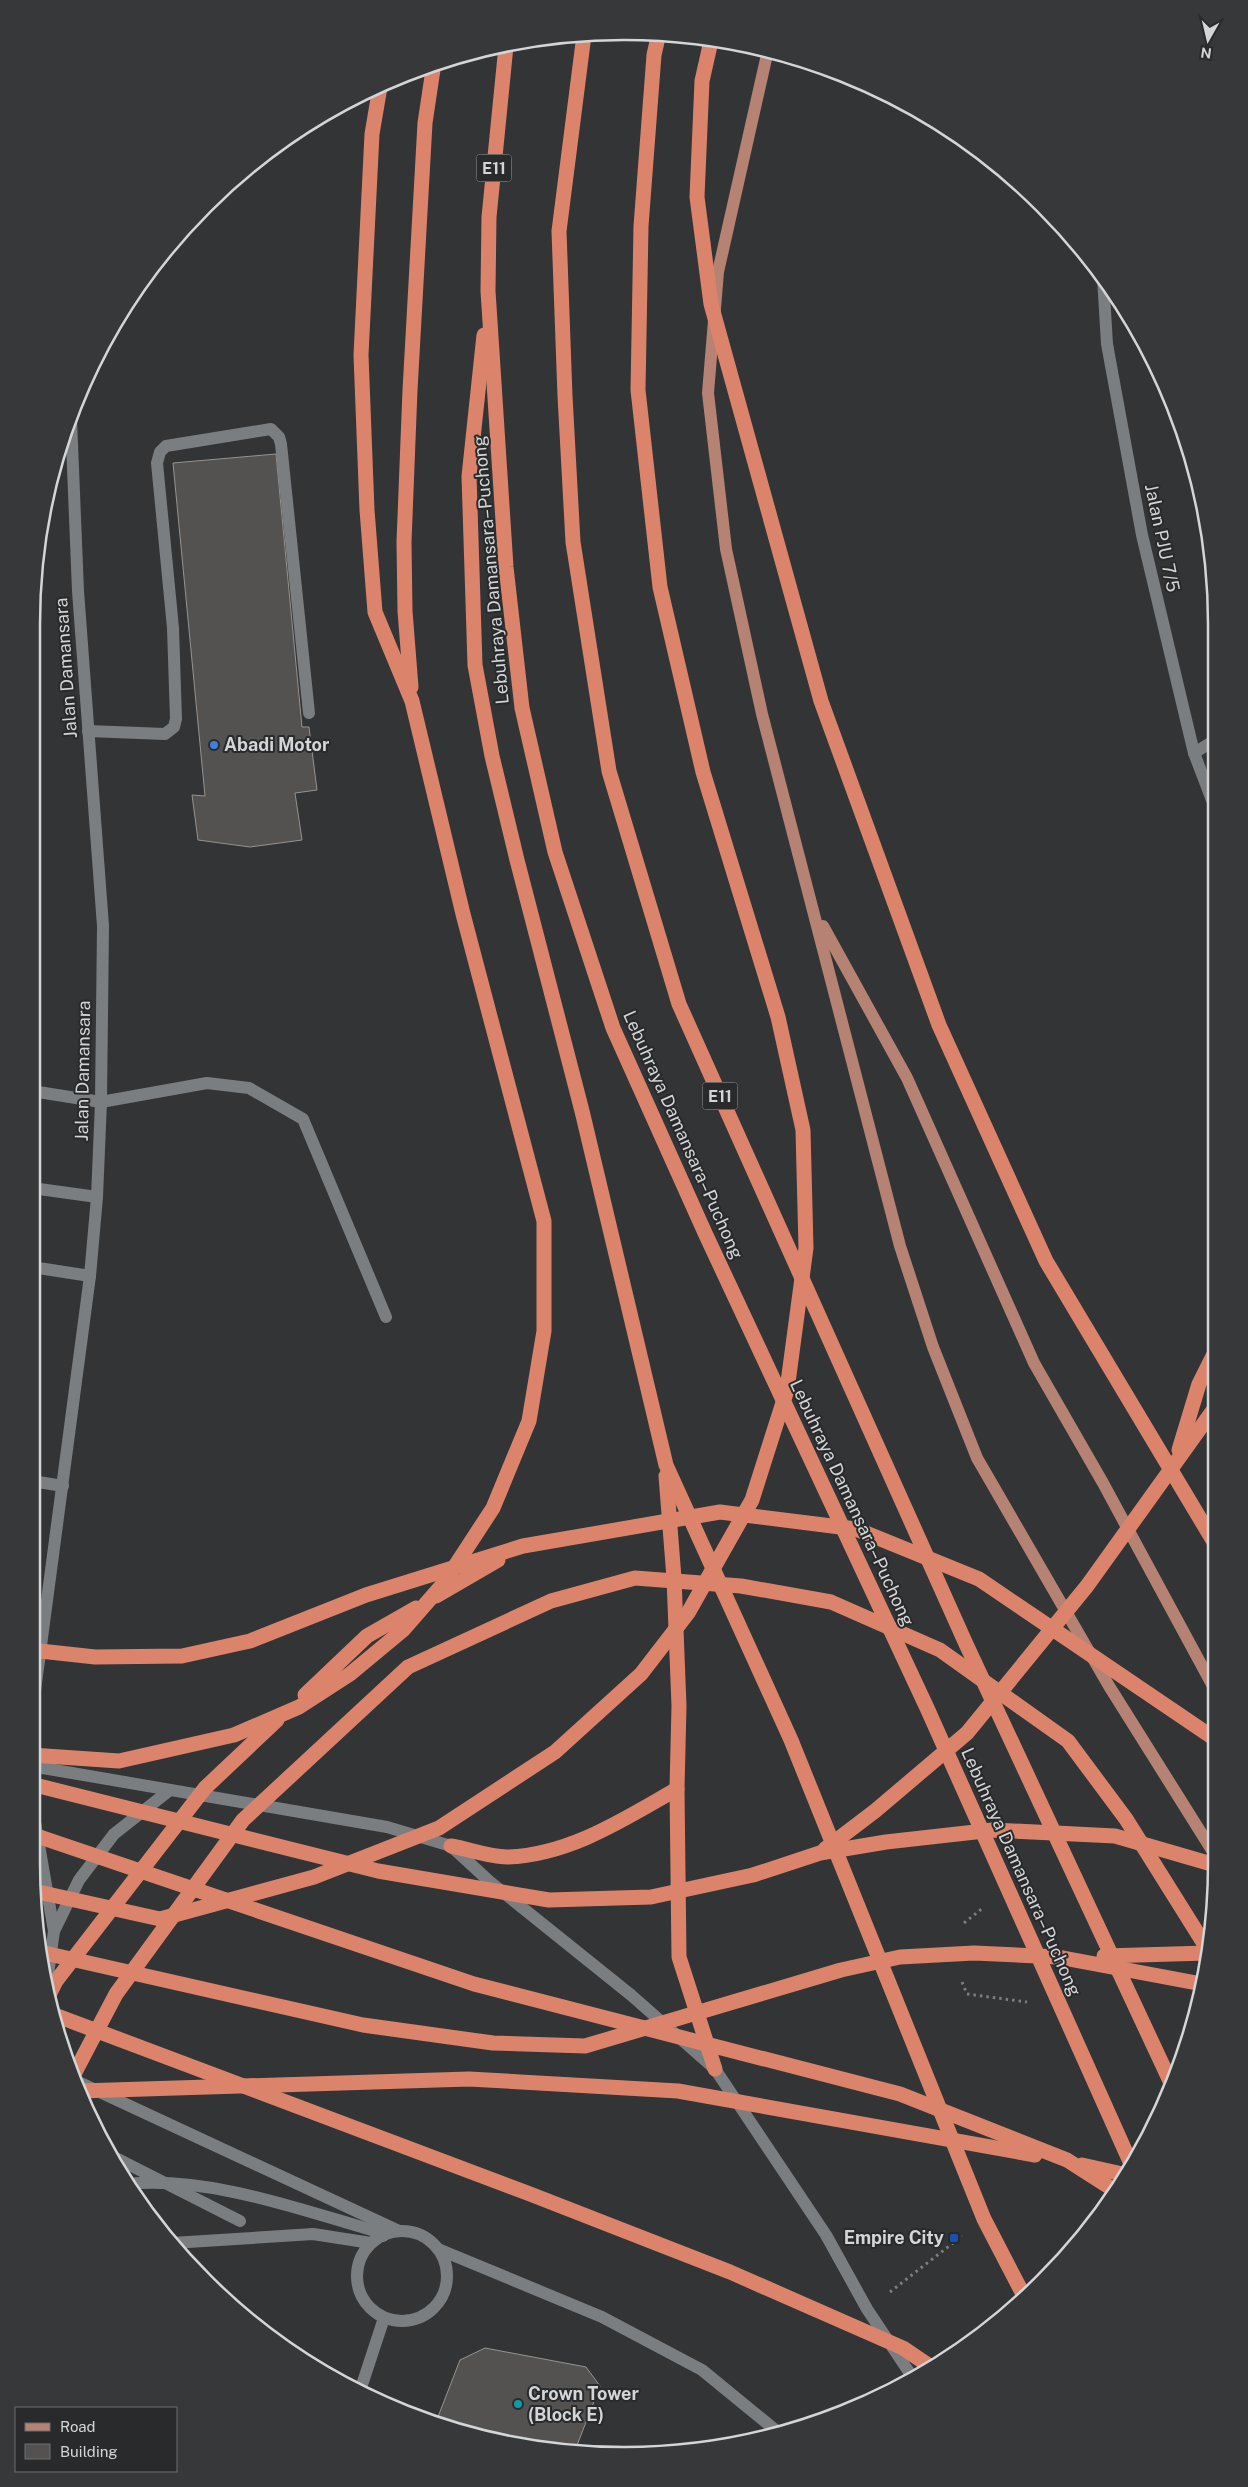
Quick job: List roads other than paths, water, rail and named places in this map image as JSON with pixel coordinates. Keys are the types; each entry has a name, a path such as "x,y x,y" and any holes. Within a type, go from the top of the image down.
{"highway":[{"name":"E11","path":"583,41 559,231 574,542 609,771 679,1004 966,1644 1168,2076"},
{"path":"41,1893 160,1919 314,1877 439,1828 555,1752 641,1674 688,1613 752,1500 787,1390 790,1371 806,1248 803,1130 778,1017 703,772 660,587 638,390 641,226 654,55 657,41"},
{"path":"711,47 702,81 697,197 711,304 821,701 939,1025 1046,1261 1208,1532"},
{"name":"Lebuhraya Damansara–Puchong","path":"505,52 489,217 488,291 506,567 522,708 555,852 613,1028 705,1233 927,1708 1128,2158"},
{"path":"40,1757 118,1761 234,1734 299,1707 350,1674 403,1630 444,1582 493,1508 529,1421 544,1331 544,1221 463,914 412,701 405,611 405,514 425,123 432,72"},
{"path":"379,94 372,134 361,355 367,510 375,612 412,701"},
{"path":"488,291 469,476 475,665 492,756 582,1111 666,1465 674,1578 679,1706 677,1788 679,1957 715,2069"},
{"path":"1175,1463 1200,1384 1208,1367"},
{"path":"820,1853 875,1811 967,1733 1087,1586 1208,1416"},
{"path":"666,1465 791,1740 984,2219 1021,2291"},
{"path":"40,1651 95,1657 182,1656 250,1641 366,1595 523,1546 720,1512 856,1530 980,1579 1208,1734"},
{"path":"53,1987 204,1788 367,1636 523,1546"},
{"path":"77,2068 116,1994 243,1820 408,1667 551,1601 635,1578 741,1586 831,1602 940,1650 1068,1741 1126,1818 1202,1943"},
{"path":"40,1786 378,1871 549,1900 651,1897 753,1875 820,1853 886,1842 993,1830 1115,1836 1208,1863"},
{"path":"451,1846 506,1857 558,1850 612,1826 677,1788"},
{"path":"40,1837 474,1984 900,2094 1067,2160 1110,2187"},
{"path":"47,1954 363,2025 493,2043 585,2046 841,1970 900,1957 974,1953 1058,1957 1201,1951"},
{"path":"1058,1957 1196,1983"},
{"path":"61,2017 730,2272 903,2348 925,2363"},
{"path":"86,2091 469,2079 678,2091 984,2144 1119,2173"}],"main road":[{"path":"766,58 718,272 708,393 726,549 762,714 900,1246 933,1347 977,1458 1109,1686 1208,1844"},
{"path":"814,910 907,1078 1034,1363 1208,1677"},
{"path":"1201,1664 1208,1670"}],"street":[{"name":"Jalan PJU 7/5","path":"1104,292 1108,344 1142,535 1194,753 1208,790"},
{"path":"88,731 165,734 174,727 176,719 173,628 157,464 160,452 166,446 271,429 279,437 281,444 309,713"},
{"name":"Jalan Damansara","path":"40,1654 63,1486 77,1362 90,1276 97,1198 101,1102 102,926 69,444"},
{"path":"1194,753 1208,744"},
{"path":"40,1092 101,1102 207,1083 249,1088 303,1119 386,1317"},
{"path":"40,1189 97,1198"},
{"path":"40,1268 90,1276"},
{"path":"40,1482 63,1486"},
{"path":"40,1768 387,1827 451,1846 490,1881 631,1995 715,2069 826,2235 867,2309 907,2374"},
{"path":"54,1931 79,1880 114,1834 170,1790"},
{"path":"40,1851 54,1931 49,1966"},
{"path":"84,2085 383,2233"},
{"path":"122,2161 240,2221"},
{"path":"136,2184 194,2186 262,2199 383,2233"},
{"path":"181,2243 313,2234 414,2232 428,2239 438,2249 446,2262 448,2277 445,2291 438,2304 427,2314 413,2321 398,2321 384,2318 371,2310 362,2298 357,2284 357,2269 362,2255 383,2233"},
{"path":"438,2249 602,2318 702,2370 773,2427"},
{"path":"362,2385 384,2318"}],"place":[{"name":"Abadi Motor","path":"214,745"},
{"name":"Empire City","path":"954,2238"},
{"name":"Crown Tower (Block E)","path":"518,2404"}]}
